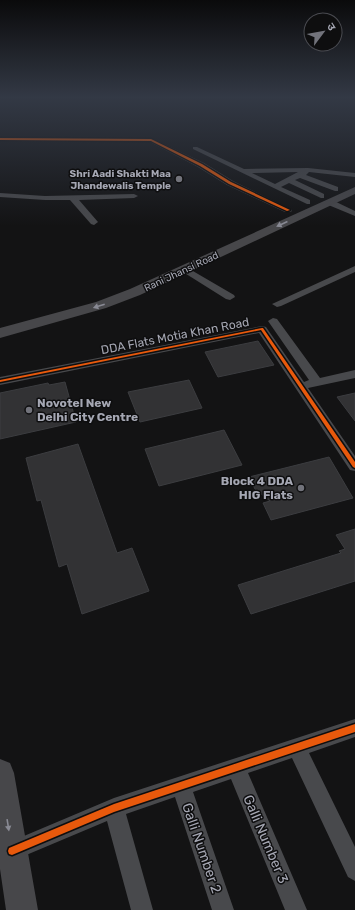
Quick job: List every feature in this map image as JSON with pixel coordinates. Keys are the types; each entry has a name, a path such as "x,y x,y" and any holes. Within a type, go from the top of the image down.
{"main road":[{"name":"Rani Jhansi Road","path":"0,333 101,305 186,270 325,199 335,189 355,180"},
{"name":"Rani Jhansi Road","path":"0,321 47,310 125,286 307,202 325,199 355,190"},
{"path":"0,773 22,910"}],"street":[{"path":"152,140 201,165 230,182 288,210"},
{"path":"195,148 307,202"},
{"path":"242,171 308,170 355,175"},
{"path":"275,187 308,170"},
{"path":"300,175 335,189"},
{"path":"288,180 355,214"},
{"path":"0,195 72,197 134,196"},
{"path":"72,197 94,222"},
{"path":"277,304 355,269"},
{"path":"186,270 230,297"},
{"path":"273,321 317,382"},
{"name":"DDA Flats Motia Khan Road","path":"0,381 262,329 355,466"},
{"path":"301,386 355,374"},
{"path":"12,851 114,808 296,748 353,732"},
{"path":"296,748 355,870"},
{"name":"Galli Number 3","path":"236,768 296,910"},
{"name":"Galli Number 2","path":"180,786 223,910"},
{"path":"114,808 142,910"}],"building":[{"path":"258,341 274,365 218,377 205,352"},
{"path":"189,380 202,408 140,422 128,392"},
{"name":"Novotel New Delhi City Centre","path":"65,382 76,422 0,439 0,393 48,383 49,385"},
{"path":"355,393 355,421 337,397"},
{"path":"224,430 242,465 159,486 145,449"},
{"path":"78,444 117,553 132,548 149,591 82,614 67,564 59,567 41,500 37,501 26,458"},
{"name":"Block 4 DDA HIG Flats","path":"329,457 353,498 271,520 263,503 270,501 255,489 249,477"},
{"path":"355,529 355,581 251,614 238,585 341,553 339,551 345,549 336,535"}],"cycle path":[{"path":"152,140 201,165 230,183 288,210"},
{"path":"0,381 262,329 355,466"},
{"path":"12,851 114,808 355,728"}],"place":[{"name":"Shri Aadi Shakti Maa Jhandewalis Temple","path":"179,179"},
{"name":"Novotel New Delhi City Centre","path":"29,410"},
{"name":"Block 4 DDA HIG Flats","path":"301,488"}]}
